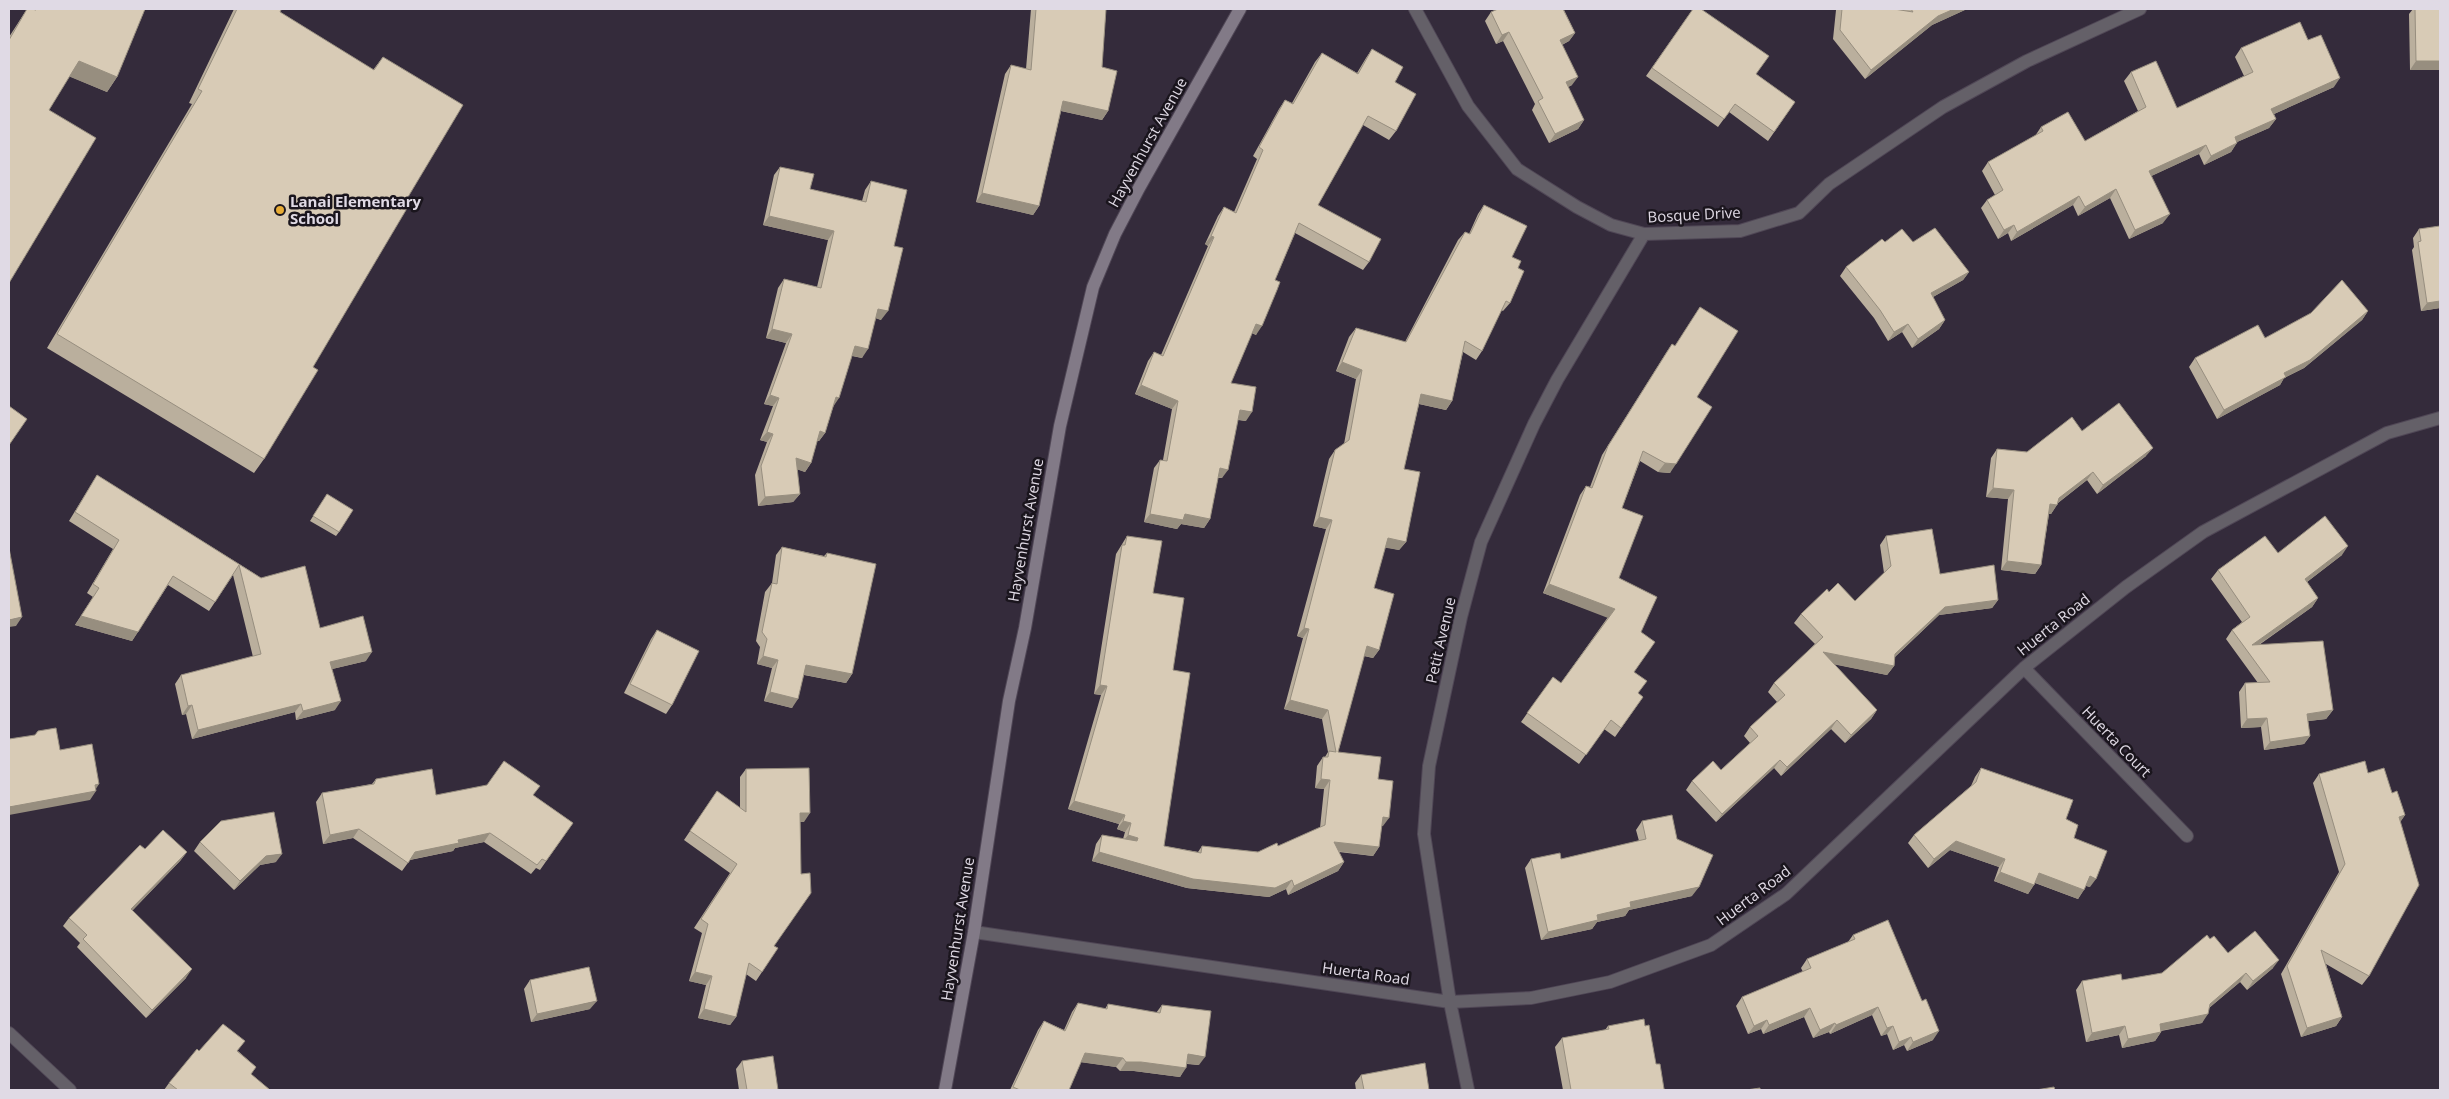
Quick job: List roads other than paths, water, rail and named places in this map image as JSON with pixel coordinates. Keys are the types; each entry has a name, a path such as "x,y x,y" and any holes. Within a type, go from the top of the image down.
{"main road":[{"name":"Hayvenhurst Avenue","path":"945,1090 974,932 1008,701 1025,628 1060,426 1093,287 1115,234 1139,188 1240,9"}],"street":[{"name":"Bosque Drive","path":"1415,9 1468,106 1517,169 1612,225 1644,234 1740,231 1799,213 1830,184 1944,108 2027,61 2140,9"},
{"name":"Petit Avenue","path":"1468,1090 1450,1002 1424,834 1429,766 1461,617 1481,542 1534,424 1557,380 1644,234"},
{"name":"Huerta Road","path":"974,932 1450,1002 1531,998 1610,982 1711,945 1786,894 2024,668 2126,587 2203,532 2388,433 2440,418"},
{"name":"Huerta Court","path":"2024,668 2187,836"},
{"path":"9,1033 64,1088"}],"place":[{"name":"Lanai Elementary School","path":"280,210"}]}
